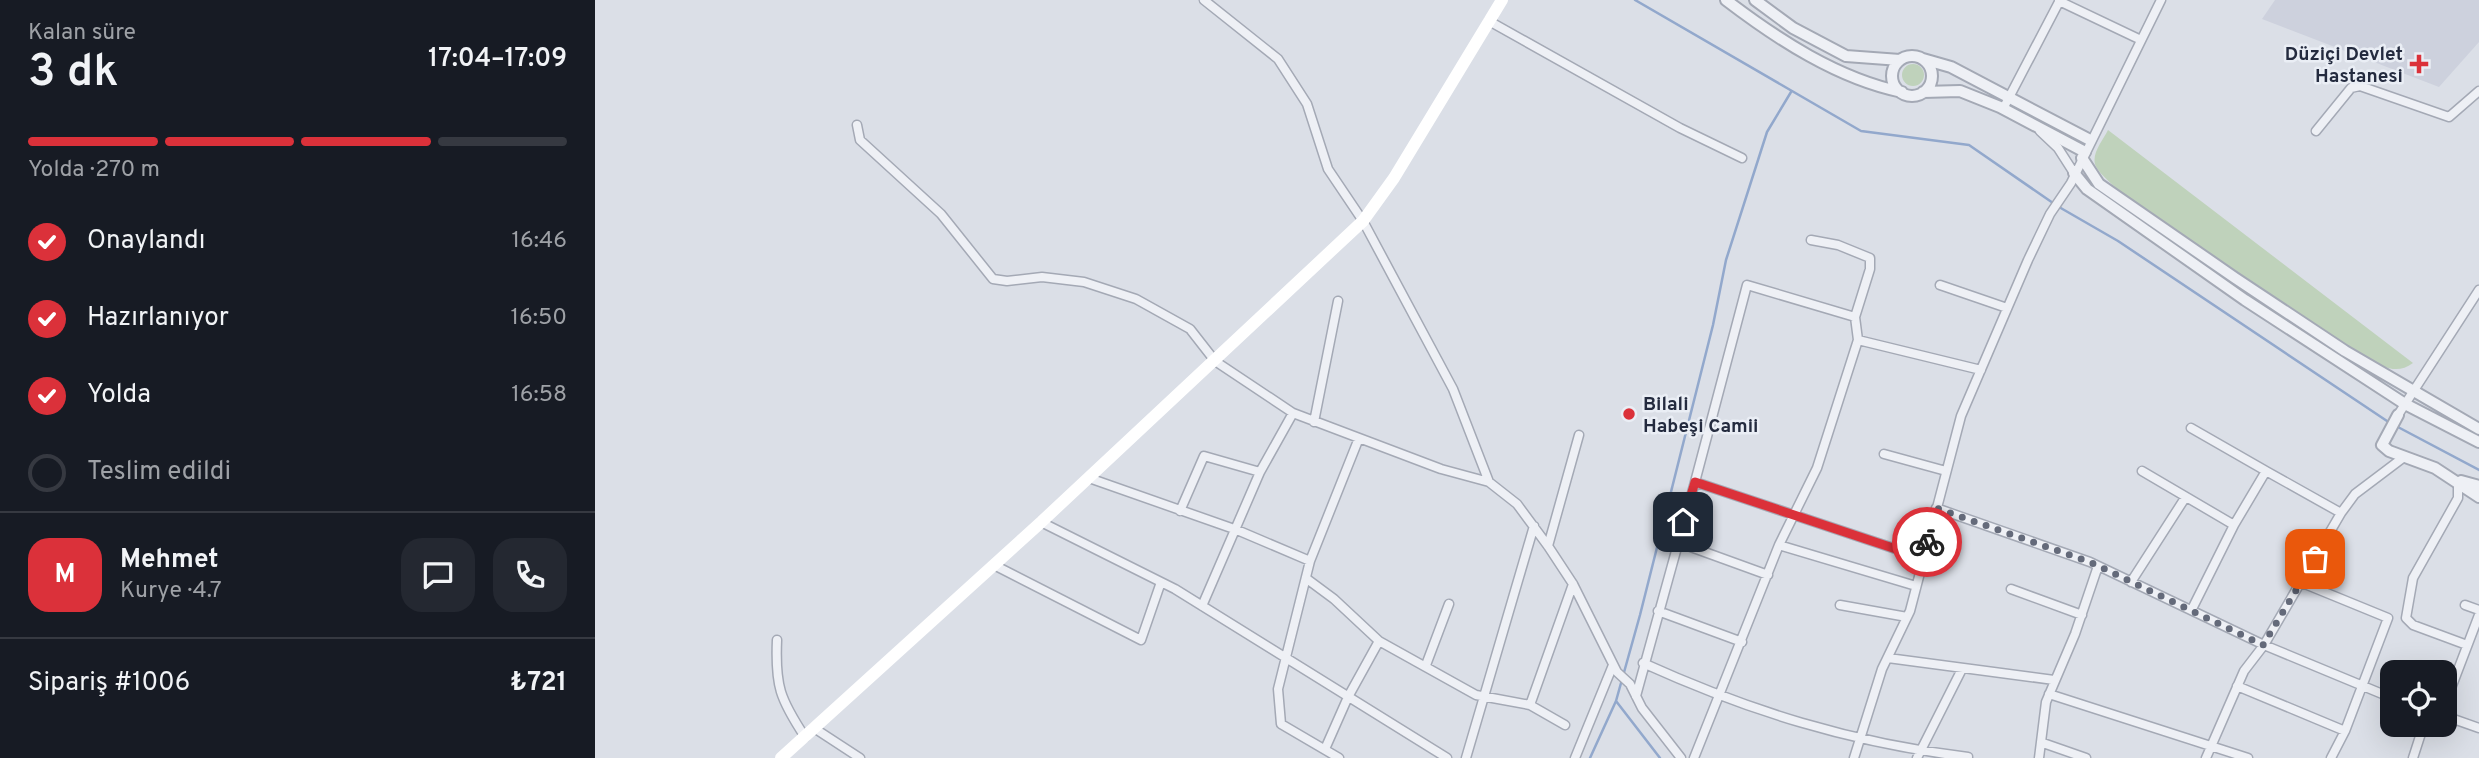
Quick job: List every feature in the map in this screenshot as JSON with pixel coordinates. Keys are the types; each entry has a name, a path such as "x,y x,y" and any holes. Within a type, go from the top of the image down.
{"main road":[{"path":"781,758 1089,478 1363,221 1394,178 1502,0"}],"street":[{"path":"1204,0 1277,59 1307,104 1328,169 1363,221 1453,389 1489,482"},
{"path":"1726,0 1771,32 1837,70 1874,87 1912,95 1923,92 1960,92 2003,109 2035,126 2083,155 2099,184 2235,278 2412,392 2479,429"},
{"path":"1755,0 1793,29 1846,56 1900,60 1914,56 1951,66 2090,141"},
{"path":"1853,758 1888,658 1907,617 1961,416 2050,214 2065,195 2161,0"},
{"path":"2003,109 2059,1 2141,40"},
{"path":"1489,20 1680,128 1742,158"},
{"path":"1923,59 1931,73 1930,84 1923,92"},
{"path":"1900,60 1894,67 1892,78 1902,93"},
{"path":"2316,131 2351,88 2360,86 2449,117 2479,91"},
{"path":"857,125 860,140 941,214 993,279 1007,281 1042,277 1107,288 1136,299 1190,329 1215,361 1293,413 1441,469 1489,482 1517,504 1548,546 1573,584 1615,669 1630,684 1681,758"},
{"path":"2035,126 2058,148 2087,189 2234,292 2405,404 2479,443"},
{"path":"1694,758 1721,698 1779,545 1817,468 1858,340 1855,317 1870,269 1870,258 1838,245 1811,240"},
{"path":"1636,696 1747,285 1855,317"},
{"path":"1940,285 2007,308"},
{"path":"2479,290 2397,415 2382,445 2458,481 2479,486"},
{"path":"1314,422 1338,301"},
{"path":"1858,340 1981,370"},
{"path":"1202,606 1260,472 1293,413"},
{"path":"2191,428 2341,513"},
{"path":"1548,546 1580,435"},
{"path":"1339,758 1280,724 1278,690 1310,561 1359,438"},
{"path":"1884,454 1946,471"},
{"path":"1180,511 1205,456 1260,472"},
{"path":"2206,758 2237,686 2341,513 2355,495 2404,457"},
{"path":"2142,471 2234,525"},
{"path":"2192,609 2234,525 2266,471"},
{"path":"1089,478 1237,530 1310,561"},
{"path":"2458,481 2479,497"},
{"path":"2458,481 2458,498 2413,578 2406,618 2413,625 2467,645"},
{"path":"1695,482 1923,558"},
{"path":"2131,582 2185,498"},
{"path":"1936,508 2098,566 2263,645 2380,693"},
{"path":"1041,522 1161,582 1447,758"},
{"path":"1466,758 1534,526"},
{"path":"1677,542 1768,575"},
{"path":"1779,545 1916,586"},
{"path":"994,565 1141,640 1161,582"},
{"path":"2039,758 2049,694 2082,615 2098,566"},
{"path":"1307,579 1334,599 1379,641 1482,697 1531,705 1565,725"},
{"path":"2299,581 2388,618 2332,758"},
{"path":"1531,705 1573,584"},
{"path":"2011,589 2082,615"},
{"path":"1426,665 1449,604"},
{"path":"1840,605 1907,617"},
{"path":"2457,672 2479,613 2465,605"},
{"path":"1658,611 1742,642"},
{"path":"777,640 776,670 782,702 810,732 860,758"},
{"path":"1325,749 1347,697 1379,641"},
{"path":"1888,658 2054,680"},
{"path":"1643,663 1721,698 1919,755 1968,757"},
{"path":"1575,758 1615,669"},
{"path":"1919,755 1962,669"},
{"path":"2237,686 2345,731"},
{"path":"2049,694 2248,758"},
{"path":"2457,720 2479,728"},
{"path":"2413,758 2420,737"},
{"path":"2043,743 2086,758"}],"shaded area":[{"name":"Düziçi Devlet Hastanesi","path":"2275,0 2479,0 2479,42 2439,87 2262,19"}],"green space":[{"path":"1909,64 1917,64 1924,71 1924,79 1917,86 1909,86 1902,79 1902,71"},
{"path":"2108,130 2413,363 2396,369 2367,359 2219,263 2135,203 2107,180 2095,164 2096,151"}],"waterway":[{"path":"1635,0 1861,131 1969,145 2053,203"},
{"path":"1590,758 1616,701 1640,615 1713,325 1726,260 1767,132 1791,92"},
{"path":"2059,207 2118,241 2390,423"},
{"path":"2396,426 2479,470"},
{"path":"1616,701 1660,758"}],"way so far":[{"path":"1927,542 1936,508 2090,562 2263,645 2315,559"}],"place":[{"name":"Düziçi Devlet Hastanesi","path":"2419,64"},
{"name":"Bilali Habeşi Camii","path":"1629,414"}],"route":[{"path":"1683,522 1695,482 1923,558 1927,542"}]}
